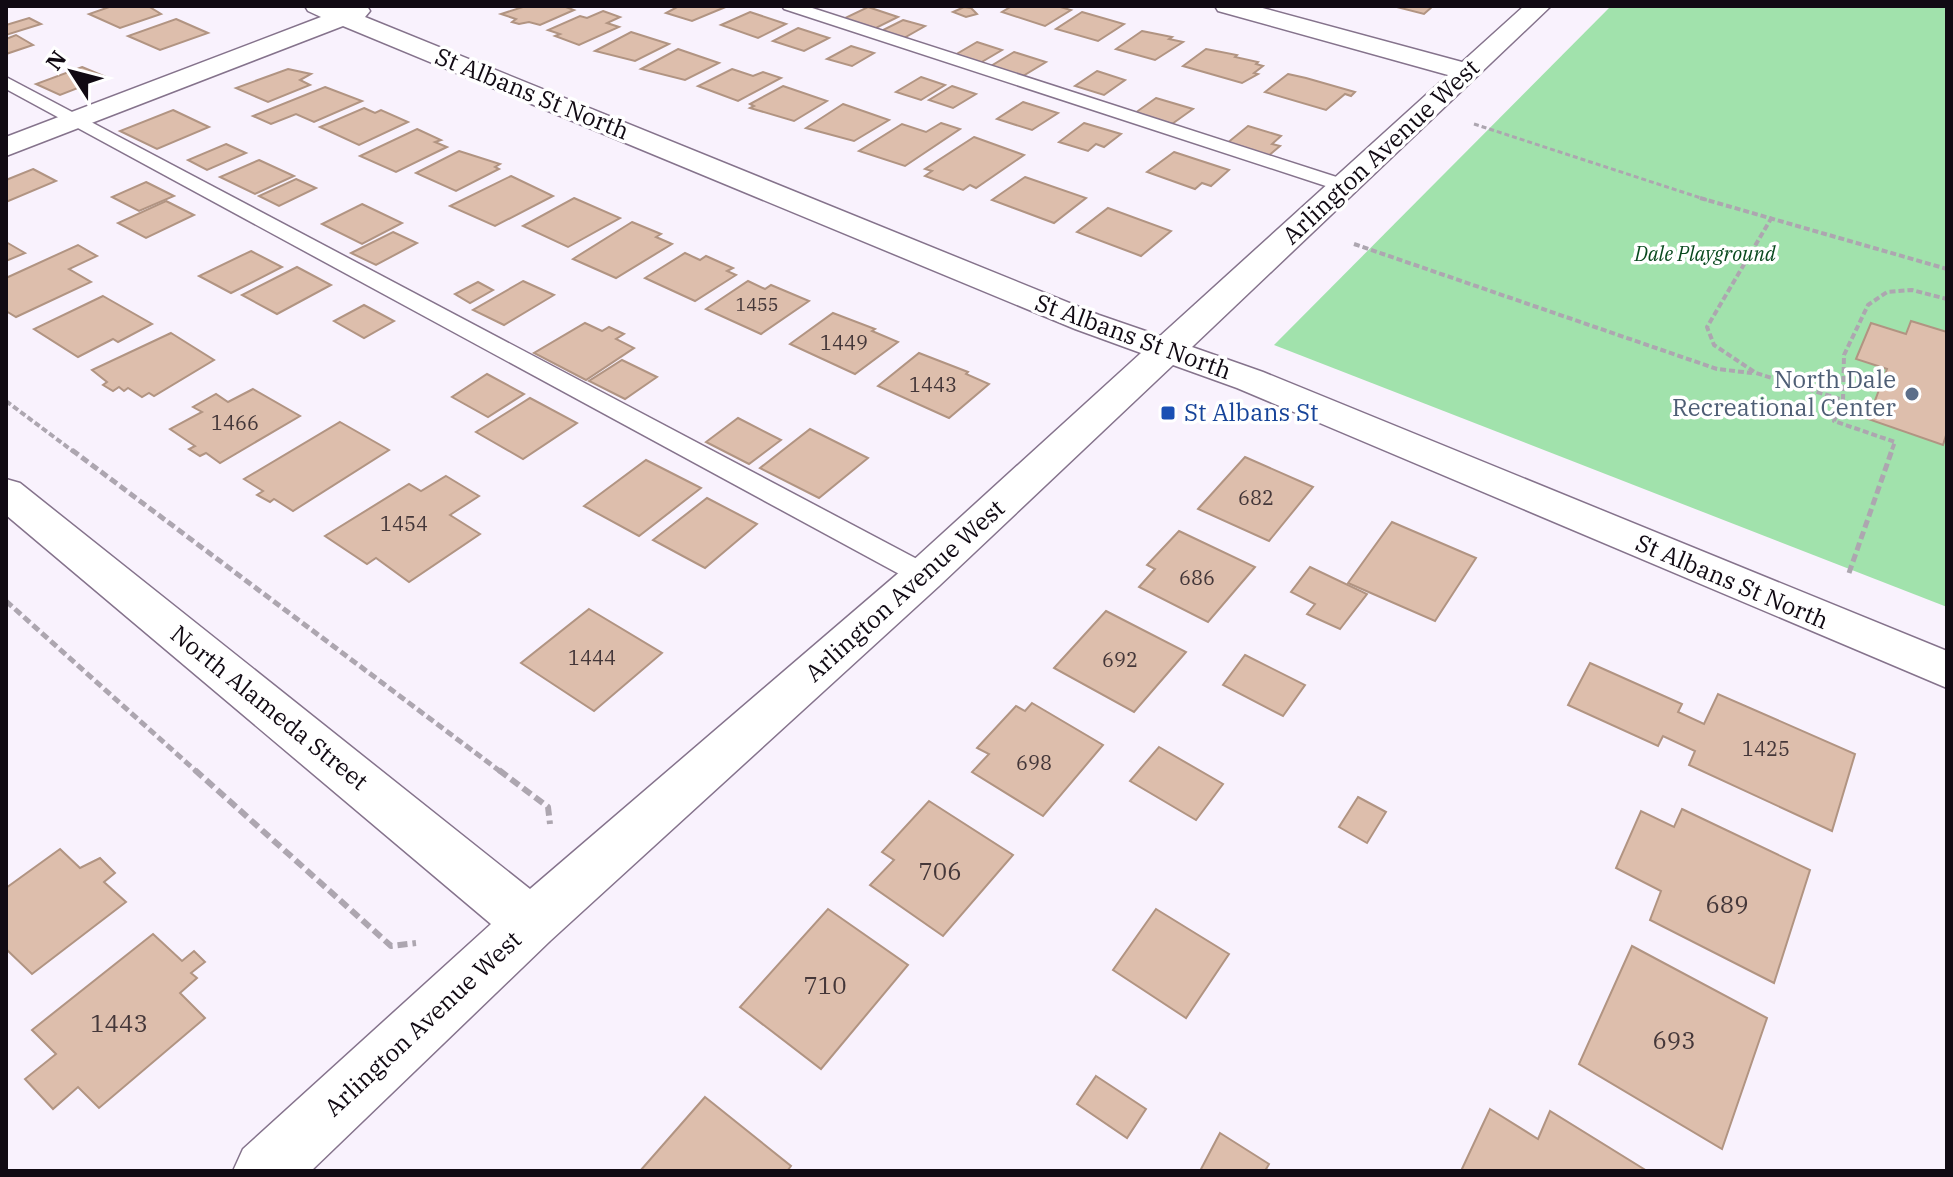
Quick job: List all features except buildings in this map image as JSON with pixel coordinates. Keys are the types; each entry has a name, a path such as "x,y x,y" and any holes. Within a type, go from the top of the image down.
{"street":[{"path":"1227,6 1468,72"},
{"name":"Arlington Avenue West","path":"265,1171 531,923 924,575 1539,6"},
{"path":"6,147 344,10"},
{"name":"St Albans St North","path":"344,10 1087,322 1250,380 1947,670"},
{"name":"North Alameda Street","path":"6,493 531,923"}],"lane":[{"path":"790,6 1345,186"},
{"path":"6,82 924,575"}],"path":[{"path":"1427,110 1642,181 1947,269"},
{"path":"1756,373 1714,345 1707,327 1772,217"},
{"path":"1354,244 1717,369 1756,373 1843,400"},
{"path":"1831,623 1895,442 1834,421 1843,400 1844,355 1868,305 1887,292 1912,290 1947,299"},
{"path":"6,401 548,807 550,824"},
{"path":"6,601 391,946 416,943"}],"green space":[{"name":"Dale Playground","path":"1611,6 1947,6 1947,607 1274,345"}],"place":[{"name":"North Dale Recreational Center","path":"1912,394"},
{"name":"St Albans St","path":"1168,413"}]}
